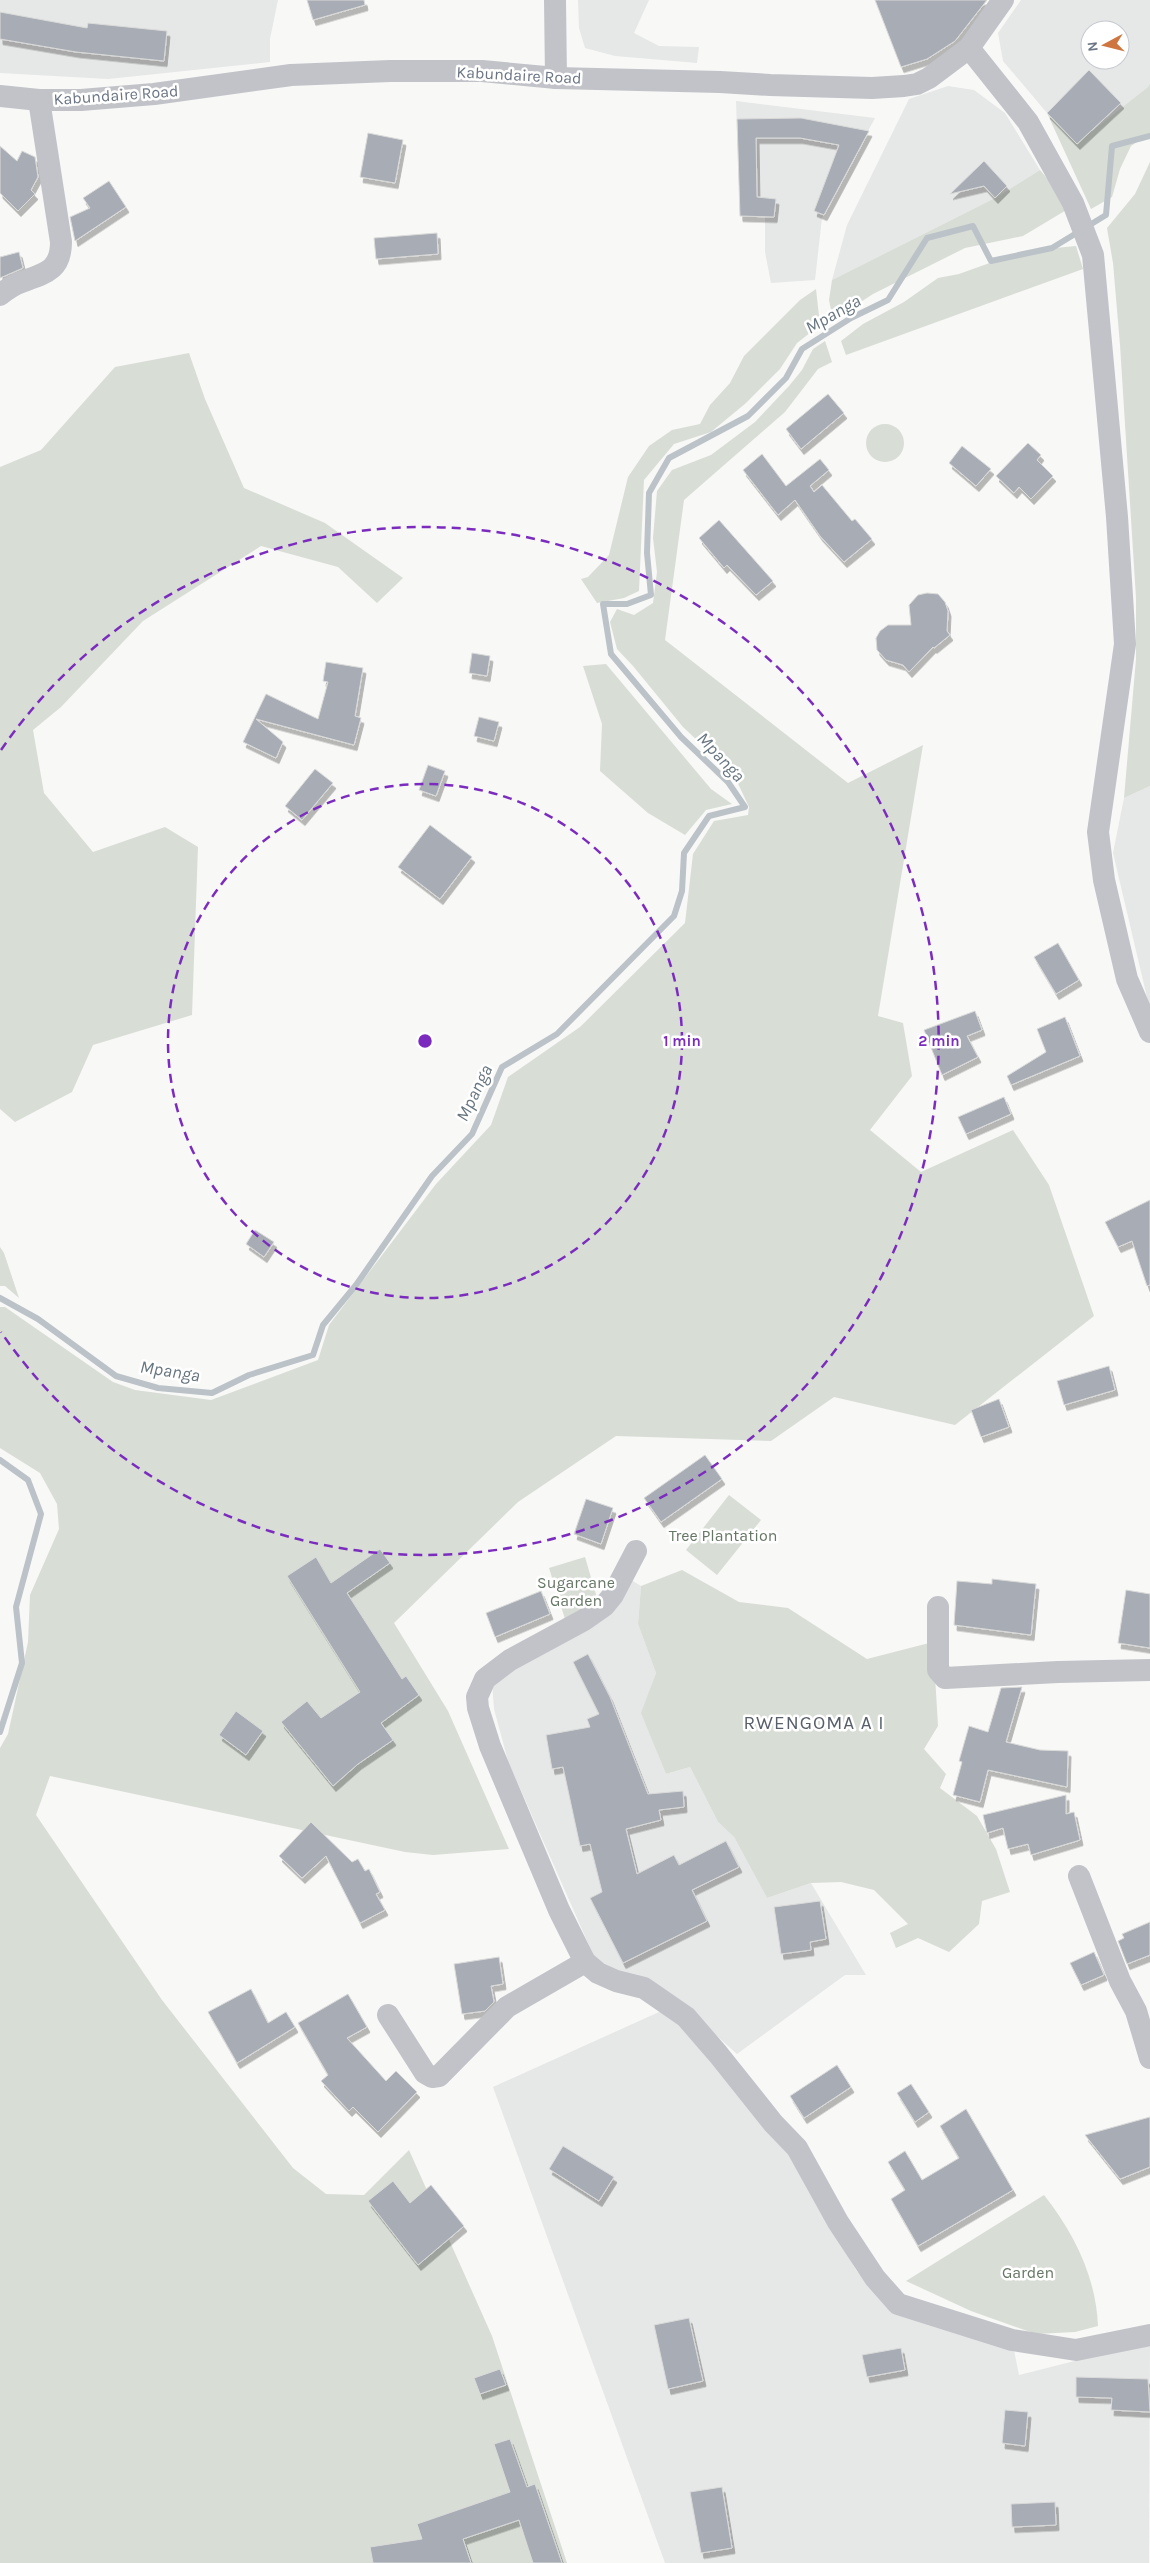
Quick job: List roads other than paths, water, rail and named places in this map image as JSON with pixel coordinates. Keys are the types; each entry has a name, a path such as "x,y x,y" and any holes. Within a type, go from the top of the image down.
{"street":[{"path":"555,0 556,78"},
{"name":"Kabundaire Road","path":"0,96 39,100 81,100 154,94 291,75 390,70 482,71 556,78 880,88 917,84 930,78 970,48 1004,0"},
{"path":"970,48 1028,122 1073,202 1093,255 1117,517 1125,644 1098,832 1104,880 1127,979 1150,1032"},
{"path":"0,295 23,281 44,274 55,267 61,256 61,242 39,100"},
{"path":"636,1551 613,1595 604,1606 584,1620 510,1660 485,1679 477,1697 478,1708 490,1746 559,1910 585,1962 598,1973 616,1982 644,1988 686,2017 773,2123 797,2148 838,2222 875,2278 898,2304 1012,2340 1039,2346 1076,2350 1150,2335"},
{"path":"938,1607 938,1670 945,1678 1066,1671 1150,1670"},
{"path":"1079,1876 1120,1981 1136,2011 1150,2058"},
{"path":"388,2015 425,2073 432,2077 439,2076 507,2008 585,1962"}],"waterway":[{"name":"Mpanga","path":"0,1298 38,1319 116,1376 158,1388 212,1393 249,1375 313,1355 323,1325 356,1285 432,1176 472,1134 502,1067 557,1034 674,916 682,891 684,853 709,816 745,807 728,782 681,737 611,654 603,604 627,604 651,595 647,553 649,493 669,458 748,416 786,378 802,349 851,318 888,300 927,238 973,226 991,261 1052,248 1106,215 1112,146 1150,136"},
{"name":"Mpanga","path":"0,1460 28,1480 41,1514 16,1607 22,1663 0,1732"}],"district":[{"name":"RWENGOMA A I","path":"814,1723"}],"park label":[{"name":"Tree Plantation","path":"723,1535"},
{"name":"Sugarcane Garden","path":"576,1591"},
{"name":"Garden","path":"1028,2272"}]}
